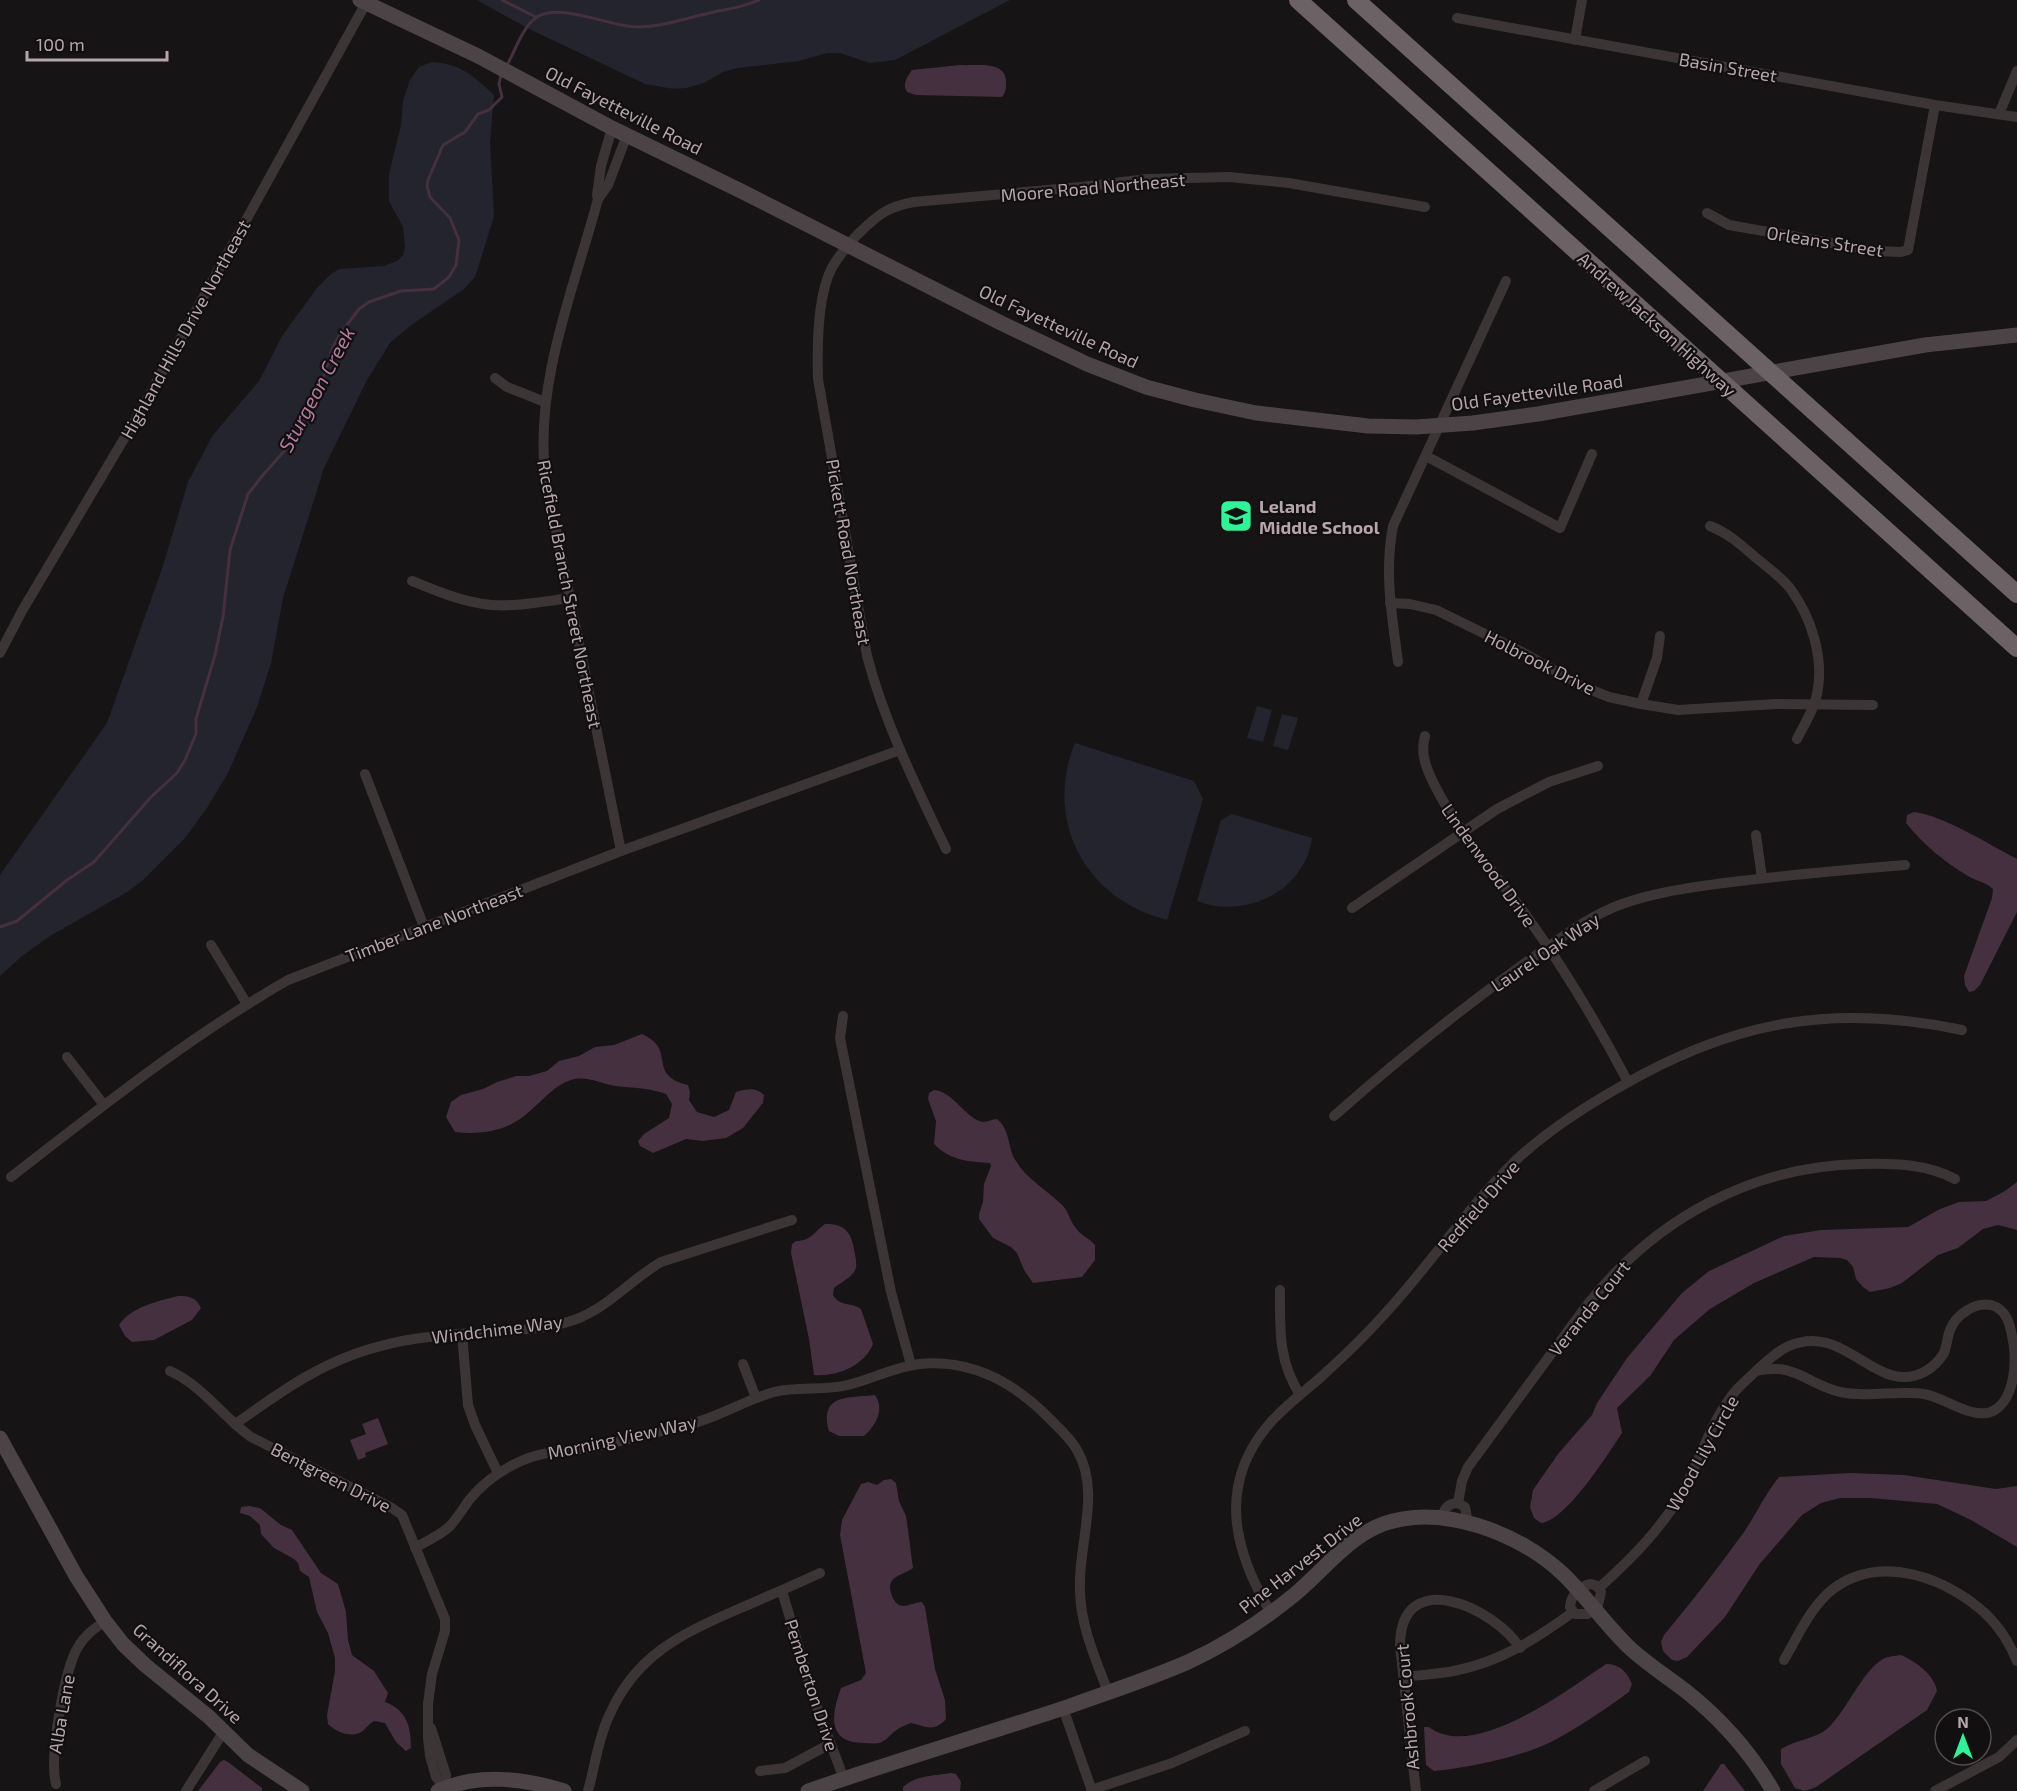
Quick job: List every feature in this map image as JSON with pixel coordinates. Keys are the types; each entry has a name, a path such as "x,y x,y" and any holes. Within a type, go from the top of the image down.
{"highway":[{"name":"Andrew Jackson Highway","path":"1298,0 2017,648"},
{"path":"1356,0 2017,594"}],"street":[{"path":"1575,40 1582,0"},
{"name":"Old Fayetteville Road","path":"363,1 478,56 612,128 1054,349 1146,387 1215,405 1303,420 1393,428 1439,425 1538,414 1925,345 2017,335"},
{"name":"Highland Hills Drive Northeast","path":"0,652 147,400 363,1"},
{"name":"Basin Street","path":"1457,18 1935,105 2017,117"},
{"path":"1999,114 2017,71"},
{"name":"Orleans Street","path":"1707,213 1729,225 1877,251 1908,250 1935,105"},
{"name":"Ricefield Branch Street Northeast","path":"598,199 600,166 612,128"},
{"name":"Ricefield Branch Street Northeast","path":"621,851 545,475 543,452 548,378 557,343 598,199 608,185 627,135"},
{"name":"Moore Road Northeast","path":"846,245 873,218 895,206 914,202 1147,179 1229,177 1289,183 1425,207"},
{"name":"Pickett Road Northeast","path":"846,245 827,279 821,308 817,350 818,379 867,656 880,700 900,750 946,849"},
{"path":"1398,662 1388,584 1389,548 1393,526 1506,281"},
{"path":"495,378 507,387 545,402"},
{"path":"1426,456 1560,528 1592,454"},
{"path":"1710,526 1728,533 1791,590 1814,634 1818,658 1818,687 1814,704 1797,739"},
{"path":"412,581 467,601 491,605 516,605 571,598"},
{"name":"Holbrook Drive","path":"1390,603 1410,604 1436,610 1522,652 1584,687 1609,697 1641,704 1678,711 1776,704 1873,705"},
{"path":"1641,704 1657,658 1660,636"},
{"name":"Lindenwood Drive","path":"1425,736 1423,753 1427,770 1447,808 1548,947 1599,1029 1628,1082"},
{"name":"Timber Lane Northeast","path":"11,1177 104,1105 247,1004 288,980 621,851 900,750"},
{"path":"1352,908 1463,830 1533,790 1598,766"},
{"path":"365,774 424,927"},
{"path":"1756,836 1762,878"},
{"name":"Laurel Oak Way","path":"1334,1116 1417,1044 1548,947 1605,911 1636,899 1678,890 1762,878 1905,866"},
{"path":"211,945 247,1004"},
{"path":"843,1016 840,1031 842,1049 891,1292 911,1365"},
{"name":"Redfield Drive","path":"1272,1613 1254,1582 1239,1545 1236,1523 1238,1492 1246,1460 1257,1440 1276,1416 1340,1360 1388,1311 1421,1274 1488,1190 1516,1160 1567,1119 1628,1082 1678,1056 1718,1040 1755,1029 1792,1021 1835,1017 1920,1022 1962,1030"},
{"path":"67,1057 104,1105"},
{"name":"Veranda Court","path":"1458,1503 1462,1481 1468,1467 1587,1305 1630,1257 1674,1222 1706,1203 1743,1186 1777,1175 1816,1167 1860,1164 1898,1165 1935,1171 1955,1179"},
{"name":"Windchime Way","path":"235,1424 310,1374 342,1359 401,1341 545,1326 571,1321 604,1305 642,1274 661,1262 792,1220"},
{"path":"1280,1290 1282,1356 1290,1379 1300,1395"},
{"name":"Wood Lily Circle","path":"1599,1588 1641,1549 1662,1523 1688,1482 1727,1403 1740,1385 1767,1360 1783,1350 1796,1343 1828,1342 1889,1375 1902,1377 1916,1375 1929,1368 1940,1358 1957,1319 1973,1307 1983,1305 1994,1306 2007,1317 2011,1328 2016,1363 2013,1386 2007,1398 1994,1411 1982,1413 1969,1411 1943,1399 1921,1394 1848,1393 1826,1387 1791,1371 1769,1369 1756,1371"},
{"path":"462,1334 468,1405 498,1473"},
{"name":"Morning View Way","path":"415,1548 450,1526 475,1494 498,1473 520,1461 541,1454 591,1447 701,1421 723,1414 756,1398 786,1390 839,1387 911,1365 934,1363 964,1366 1003,1380 1034,1402 1078,1451 1086,1475 1087,1497 1087,1520 1080,1572 1081,1605 1086,1629 1107,1692"},
{"path":"743,1364 756,1398"},
{"name":"Bentgreen Drive","path":"170,1371 197,1387 235,1424 263,1443 398,1511 404,1519 446,1625 432,1674 428,1704 430,1725 446,1774 441,1789"},
{"name":"Grandiflora Drive","path":"0,1438 76,1576 123,1644 260,1765 302,1791"},
{"path":"1441,1519 1446,1508 1453,1503 1458,1503 1465,1507 1468,1523"},
{"name":"Pine Harvest Drive","path":"808,1791 1161,1674 1232,1638 1272,1613 1364,1534 1384,1524 1406,1519 1441,1519 1468,1523 1495,1531 1530,1549 1552,1564 1635,1653 1685,1690 1719,1720 1746,1750 1773,1791"},
{"path":"1784,1660 1817,1606 1832,1590 1862,1575 1887,1572 1926,1578 1949,1587 1969,1600 1994,1623 2017,1661"},
{"path":"588,1791 609,1715 632,1677 646,1661 679,1636 820,1573"},
{"path":"1588,1585 1599,1588 1601,1599 1594,1609 1584,1615 1573,1612 1570,1607 1571,1599 1578,1590 1588,1585"},
{"name":"Pemberton Drive","path":"782,1591 815,1702 844,1779"},
{"name":"Ashbrook Court","path":"1416,1791 1400,1646 1400,1630 1409,1612 1427,1601 1448,1600 1471,1608 1503,1628 1520,1648"},
{"path":"1404,1677 1465,1669 1494,1660 1520,1648 1573,1612"},
{"name":"Alba Lane","path":"56,1784 53,1762 69,1666 84,1639 105,1621"},
{"path":"1064,1708 1091,1790 1172,1763 1245,1731"},
{"path":"186,1791 224,1731"},
{"path":"1935,1791 2000,1757 2017,1740"},
{"path":"760,1771 784,1768 830,1744"},
{"path":"1594,1791 1644,1761"},
{"path":"441,1789 466,1781 500,1780 533,1783 564,1791"}],"shaded area":[{"path":"477,0 1010,0 895,60 870,63 840,53 827,53 799,61 725,71 704,83 674,89 645,84 527,28"},
{"path":"431,62 450,65 466,72 494,95 490,143 494,217 475,277 464,289 410,326 390,343 367,380 324,468 283,598 271,663 257,707 228,773 207,808 185,838 142,881 50,936 22,956 0,976 0,875 107,723 163,566 188,482 213,435 259,381 282,336 317,288 331,274 339,269 384,266 397,261 403,255 405,247 403,227 389,201 389,174 401,125 403,101 410,80 419,67"},
{"path":"982,65 1001,70 1006,82 1002,97 916,95 907,92 906,81 912,70"},
{"path":"1257,706 1272,710 1263,742 1247,738"},
{"path":"1282,714 1298,718 1288,750 1273,746"},
{"path":"1075,743 1194,781 1203,799 1167,920 1138,910 1114,895 1094,876 1079,853 1069,828 1064,801 1066,772"},
{"path":"1914,812 1953,825 2017,859 2017,912 1980,985 1974,991 1969,992 1964,976 1992,898 1993,889 1959,871 1927,845 1906,823 1907,815"},
{"path":"1232,814 1312,838 1307,857 1298,873 1285,886 1253,903 1234,907 1215,906 1197,901 1221,820"},
{"path":"642,1034 657,1045 668,1075 688,1085 689,1100 697,1112 714,1117 729,1110 736,1092 748,1090 758,1091 764,1095 763,1103 743,1128 726,1138 703,1141 686,1139 653,1153 640,1146 638,1141 644,1134 669,1118 672,1104 666,1094 647,1089 616,1086 588,1079 571,1080 555,1089 514,1123 486,1132 455,1132 446,1117 451,1102 461,1095 516,1076 529,1076 547,1071 559,1061 579,1056 595,1047 614,1045"},
{"path":"934,1090 947,1095 977,1120 983,1122 997,1119 1005,1128 1013,1156 1020,1167 1063,1205 1077,1230 1095,1245 1095,1260 1082,1277 1033,1283 1024,1270 1017,1253 1011,1247 993,1238 979,1219 984,1184 990,1163 953,1157 934,1144 936,1121 928,1099 929,1093"},
{"path":"2017,1182 2017,1230 1998,1225 1983,1229 1958,1248 1938,1255 1902,1283 1890,1288 1870,1292 1856,1279 1853,1267 1847,1260 1814,1257 1754,1283 1710,1309 1674,1340 1650,1376 1617,1408 1622,1433 1586,1485 1562,1511 1551,1519 1541,1523 1534,1518 1530,1507 1533,1490 1558,1454 1592,1415 1597,1403 1627,1358 1682,1293 1709,1271 1784,1236 1821,1230 1908,1227 1940,1209 1959,1202 1986,1201"},
{"path":"825,1224 837,1225 849,1233 856,1261 856,1268 850,1277 834,1288 833,1295 843,1303 861,1309 873,1344 863,1358 849,1368 832,1374 814,1375 791,1253 792,1244 809,1238"},
{"path":"178,1296 192,1298 199,1304 201,1308 192,1320 154,1340 132,1342 125,1336 119,1325 130,1314 145,1306"},
{"path":"875,1395 879,1406 878,1417 864,1436 839,1436 829,1431 828,1410 832,1404 846,1398"},
{"path":"378,1418 388,1444 365,1453 366,1457 358,1460 350,1440 366,1434 362,1424"},
{"path":"1850,1473 1904,1475 1996,1489 2017,1486 2017,1547 1971,1520 1937,1504 1871,1498 1840,1498 1821,1503 1802,1515 1759,1565 1725,1617 1687,1657 1678,1661 1672,1660 1663,1651 1661,1642 1664,1635 1735,1545 1779,1477"},
{"path":"891,1479 896,1483 899,1501 906,1516 913,1568 893,1580 890,1587 891,1593 899,1605 922,1602 925,1607 935,1669 945,1700 946,1719 933,1727 911,1723 879,1743 852,1742 838,1733 835,1726 835,1708 841,1688 861,1680 866,1673 840,1535 842,1520 861,1484 868,1482 877,1485 884,1480"},
{"path":"241,1507 260,1508 281,1525 292,1530 321,1573 338,1584 346,1612 348,1640 352,1655 374,1671 388,1693 385,1702 403,1715 409,1726 411,1748 406,1751 396,1742 385,1723 374,1721 363,1731 354,1734 340,1732 328,1724 327,1715 335,1671 335,1658 328,1633 317,1612 309,1577 300,1571 294,1559 274,1548 261,1534 260,1525 250,1516 240,1513"},
{"path":"1901,1655 1924,1669 1935,1685 1937,1691 1927,1710 1816,1787 1805,1791 1795,1788 1781,1764 1781,1749 1823,1732 1835,1720 1876,1664 1885,1658"},
{"path":"1606,1664 1615,1665 1625,1672 1632,1684 1629,1692 1561,1737 1525,1752 1478,1764 1434,1771 1426,1765 1424,1727 1448,1735 1470,1735 1495,1729 1545,1704"},
{"path":"224,1760 262,1788 262,1791 198,1791"},
{"path":"1721,1764 1724,1764 1745,1791 1703,1791"},
{"path":"956,1774 961,1782 960,1791 903,1791 903,1787 913,1780"}],"waterway":[{"path":"502,0 536,17"},
{"name":"Sturgeon Creek","path":"508,63 528,26 537,17 547,13 559,12 626,26 646,27 747,5 759,0"},
{"name":"Sturgeon Creek","path":"0,927 17,921 67,880 94,862 151,797 177,773 185,760 196,734 196,719 215,655 223,617 230,550 248,494 287,448 309,411 323,379 333,347 359,309 369,302 401,291 434,289 449,277 456,265 459,240 450,218 430,197 428,180 443,145 465,132 478,114 489,110 502,97 499,84 501,75"}],"place":[{"name":"Leland Middle School","path":"1236,516"}]}
